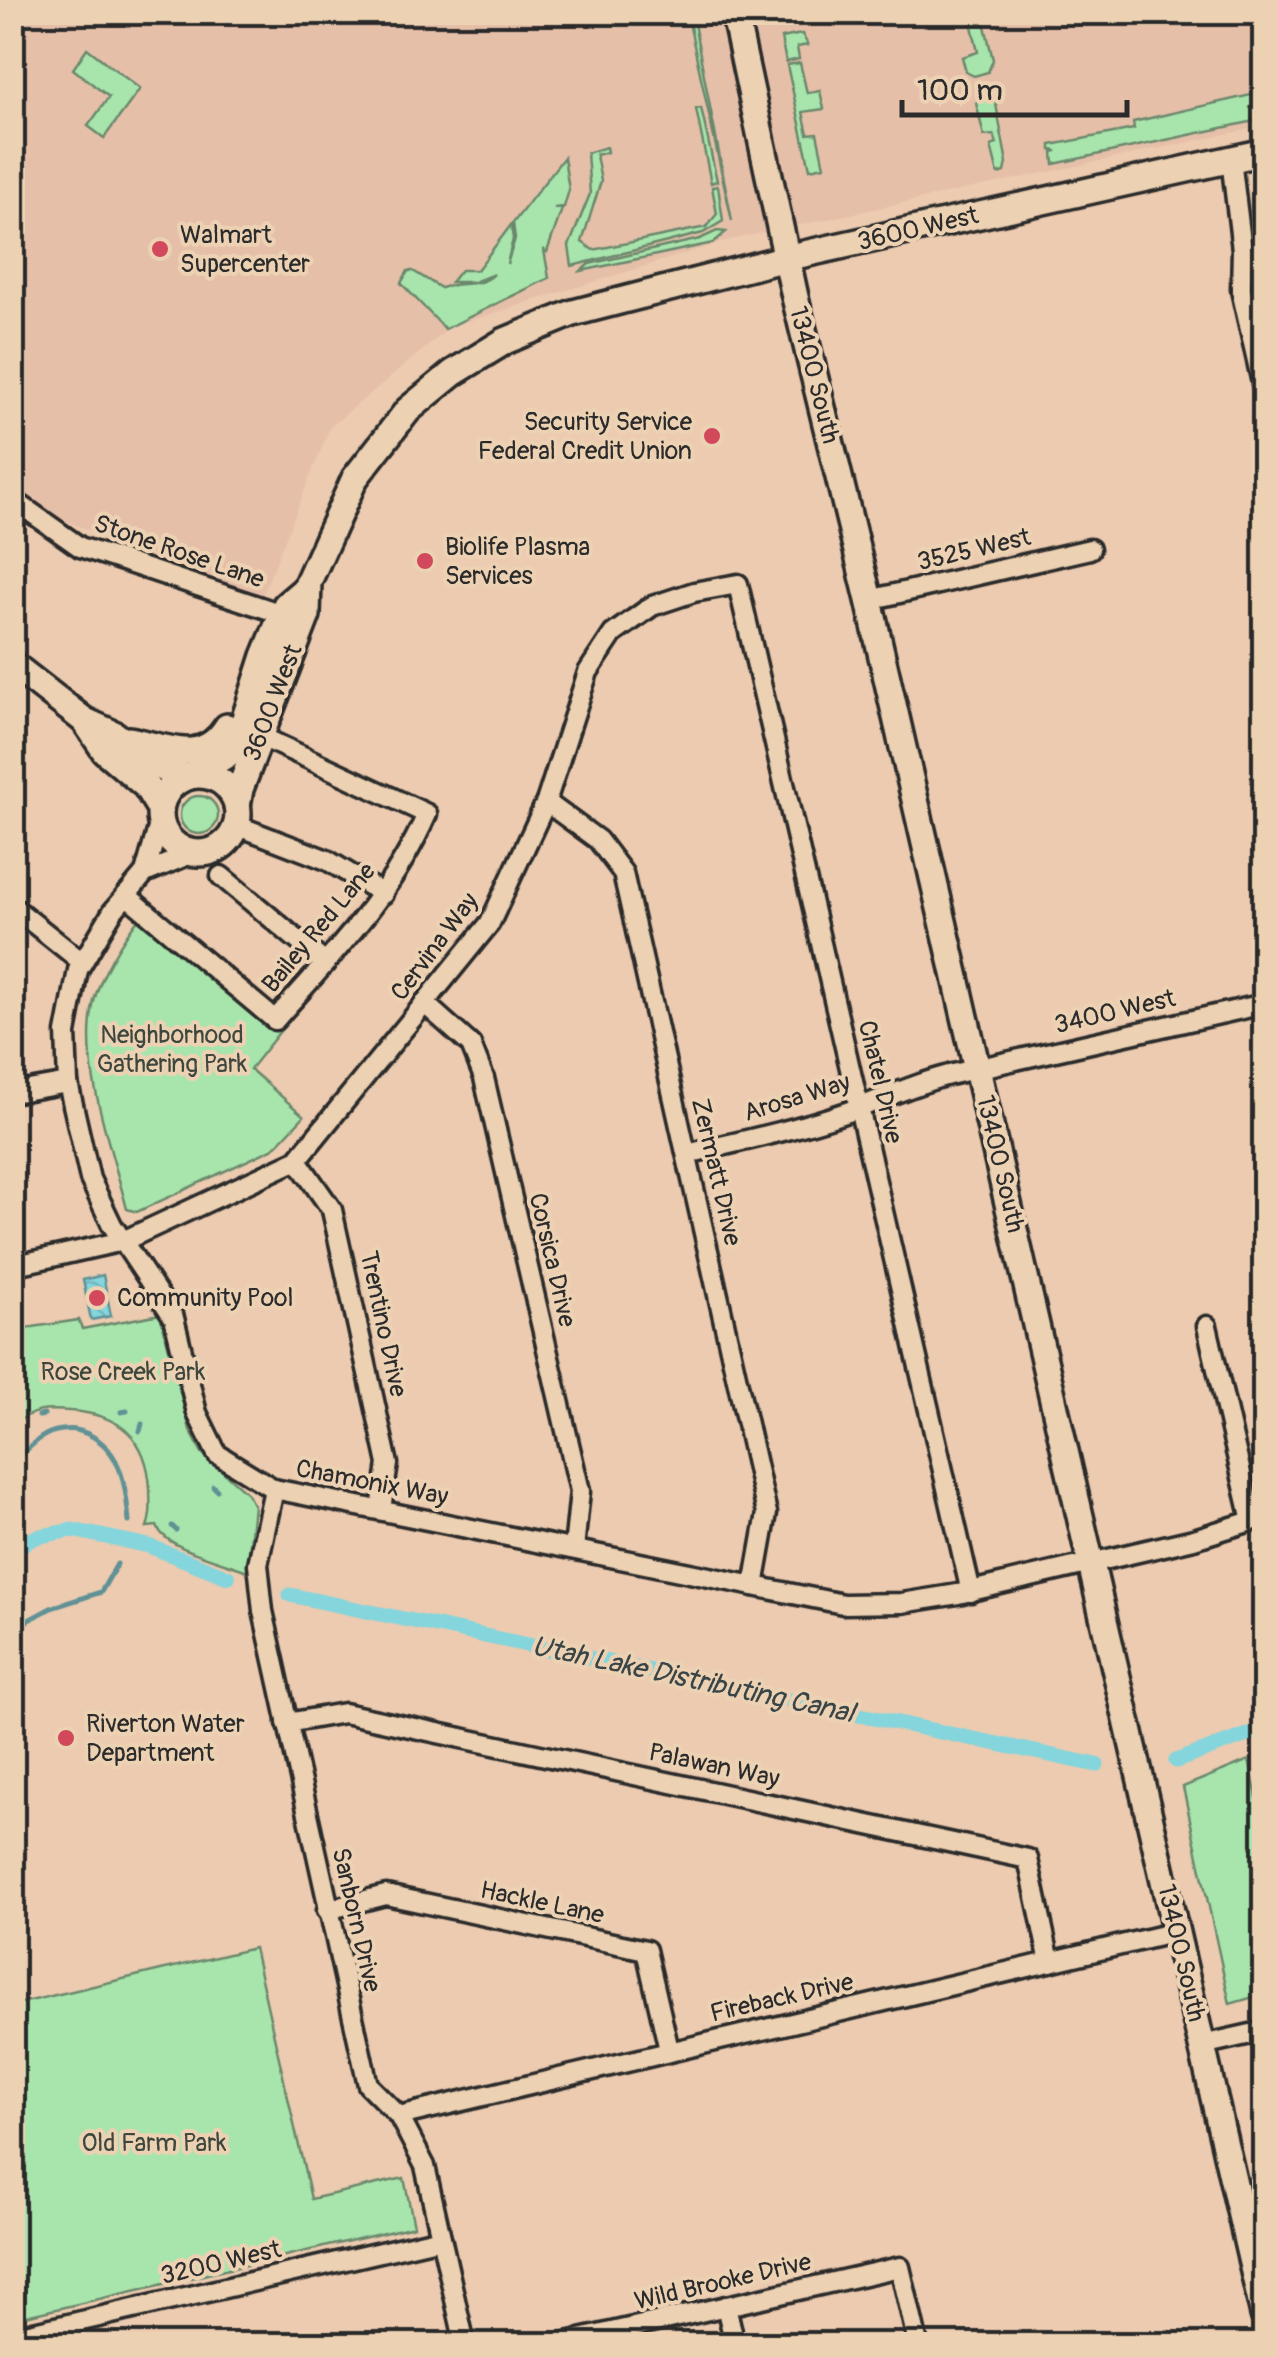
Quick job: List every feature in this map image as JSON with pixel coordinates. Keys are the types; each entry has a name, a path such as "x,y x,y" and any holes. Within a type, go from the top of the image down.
{"main road":[{"name":"13400 South","path":"734,12 786,258 1092,1561 1264,2315"},
{"name":"3600 West","path":"236,816 240,789 306,615 306,588 355,478 408,410 453,372 504,341 573,313 786,258 1264,152"},
{"name":"3600 West","path":"190,776 228,754 239,737 264,656 286,605 306,588"},
{"path":"121,739 187,752 212,747 232,720 264,656"},
{"path":"12,664 85,721 121,739 155,765 190,776 205,775 226,786 236,816 228,841 218,848 194,853 178,848 166,836 146,786 105,751 85,721"},
{"path":"160,815 164,795 190,776"}],"street":[{"path":"1231,159 1242,250 1242,290 1264,392"},
{"name":"Stone Rose Lane","path":"12,500 80,546 282,614"},
{"name":"3525 West","path":"868,600 1090,548"},
{"name":"Cervina Way","path":"12,1266 122,1240 296,1160 490,923 546,802 588,672 613,634 652,606 694,592 738,584"},
{"name":"Chatel Drive","path":"738,584 971,1592"},
{"name":"Bailey Red Lane","path":"126,895 275,1020 325,963 383,894 409,853 427,814 262,737"},
{"name":"Zermatt Drive","path":"546,802 598,840 623,873 766,1513 754,1586"},
{"name":"Chamonix Way","path":"160,815 145,873 112,910 78,970 66,1033 68,1083 90,1180 122,1240 174,1318 197,1413 216,1454 274,1489 843,1604 902,1603 971,1592 1150,1550 1258,1519"},
{"path":"236,816 327,860 383,894"},
{"name":"Chamonix Way","path":"145,873 194,853"},
{"path":"221,876 325,963"},
{"path":"12,906 82,962"},
{"name":"Corsica Drive","path":"424,1003 471,1045 484,1078 580,1491 574,1549"},
{"name":"3400 West","path":"977,1068 1264,1004"},
{"name":"Arosa Way","path":"687,1154 783,1132 861,1107 907,1086 977,1068"},
{"path":"12,1093 68,1083"},
{"name":"Trentino Drive","path":"296,1160 332,1210 388,1464 381,1509"},
{"path":"1207,1326 1258,1519"},
{"name":"Sanborn Drive","path":"274,1489 258,1564 263,1611 327,1910 368,2085 399,2116 425,2166 465,2344"},
{"name":"Palawan Way","path":"287,1723 344,1713 1028,1858 1050,1962"},
{"name":"Hackle Lane","path":"327,1910 386,1895 646,1950 669,2050"},
{"name":"Fireback Drive","path":"399,2116 1176,1932"},
{"path":"1202,2045 1264,2031"},
{"name":"3200 West","path":"12,2336 441,2238"},
{"name":"Wild Brooke Drive","path":"558,2344 900,2268 918,2344"},
{"path":"726,2306 735,2344"}],"shaded area":[{"path":"12,13 1264,13 1264,126 729,240 452,326 330,427 261,599 46,513 13,479"}],"green space":[{"path":"687,13 692,13 732,221"},
{"path":"969,13 982,13 993,60 988,72 974,76 966,72 962,57 978,52"},
{"path":"802,34 808,45 797,47 799,59 786,62 781,38"},
{"path":"87,48 140,89 104,138 88,126 109,97 73,69"},
{"path":"800,63 807,93 820,91 824,109 803,112 808,134 817,133 824,166 810,169 787,65"},
{"path":"1264,92 1264,102 1249,108 1264,105 1264,119 1054,164 1053,152 1057,151 1051,150 1051,145 1134,129 1133,122"},
{"path":"984,94 995,99 1007,163 1005,172 998,174 991,146 997,144 994,135 984,136 976,103"},
{"path":"701,108 717,181 711,183 696,109"},
{"path":"606,147 607,152 596,155 601,181 582,242 593,250 706,227 717,214 712,187 718,186 723,221 703,233 572,266 569,246 590,194 587,153"},
{"path":"564,157 569,190 564,207 554,208 562,209 547,252 544,250 549,278 445,329 401,283 408,271 441,288 475,283 488,279 494,274 474,282 451,282 461,270 477,270 511,225 513,239 507,264 515,239 513,223"},
{"path":"717,231 726,232 713,243 581,271 589,264 700,239"},
{"path":"199,796 212,802 218,815 212,828 199,834 186,828 180,815 186,802"},
{"name":"Neighborhood Gathering Park","path":"138,919 281,1030 250,1069 304,1116 274,1148 137,1212 127,1209 98,1102 90,1045 96,994 114,955"},
{"name":"Rose Creek Park","path":"160,1314 190,1430 202,1453 247,1493 254,1506 247,1571 183,1548 157,1526 147,1527 148,1470 137,1442 116,1423 88,1413 54,1410 33,1413 13,1426 13,1386 19,1385 13,1330 79,1320 82,1329"},
{"path":"1249,1760 1264,1830 1264,1994 1230,2004 1183,1787"},
{"name":"Old Farm Park","path":"254,1948 311,2199 404,2178 414,2226 13,2319 13,2005"}],"water":[{"name":"Community Pool","path":"103,1275 111,1316 91,1320 83,1280"}],"waterway":[{"path":"121,1412 127,1411"},
{"path":"39,1416 44,1415"},
{"path":"140,1431 142,1424"},
{"path":"12,1463 51,1433 76,1430 94,1437 105,1445 119,1467 129,1522"},
{"path":"213,1486 217,1490"},
{"path":"172,1526 176,1530"},
{"name":"Utah Lake Distributing Canal","path":"12,1550 36,1537 72,1530 149,1546 228,1577"},
{"path":"12,1629 51,1608 101,1592 117,1564"},
{"name":"Utah Lake Distributing Canal","path":"290,1595 1097,1765"},
{"name":"Utah Lake Distributing Canal","path":"1176,1761 1264,1729"}],"place":[{"name":"Walmart Supercenter","path":"160,249"},
{"name":"Security Service Federal Credit Union","path":"712,436"},
{"name":"Biolife Plasma Services","path":"425,561"},
{"name":"Community Pool","path":"97,1298"},
{"name":"Riverton Water Department","path":"66,1738"}]}
